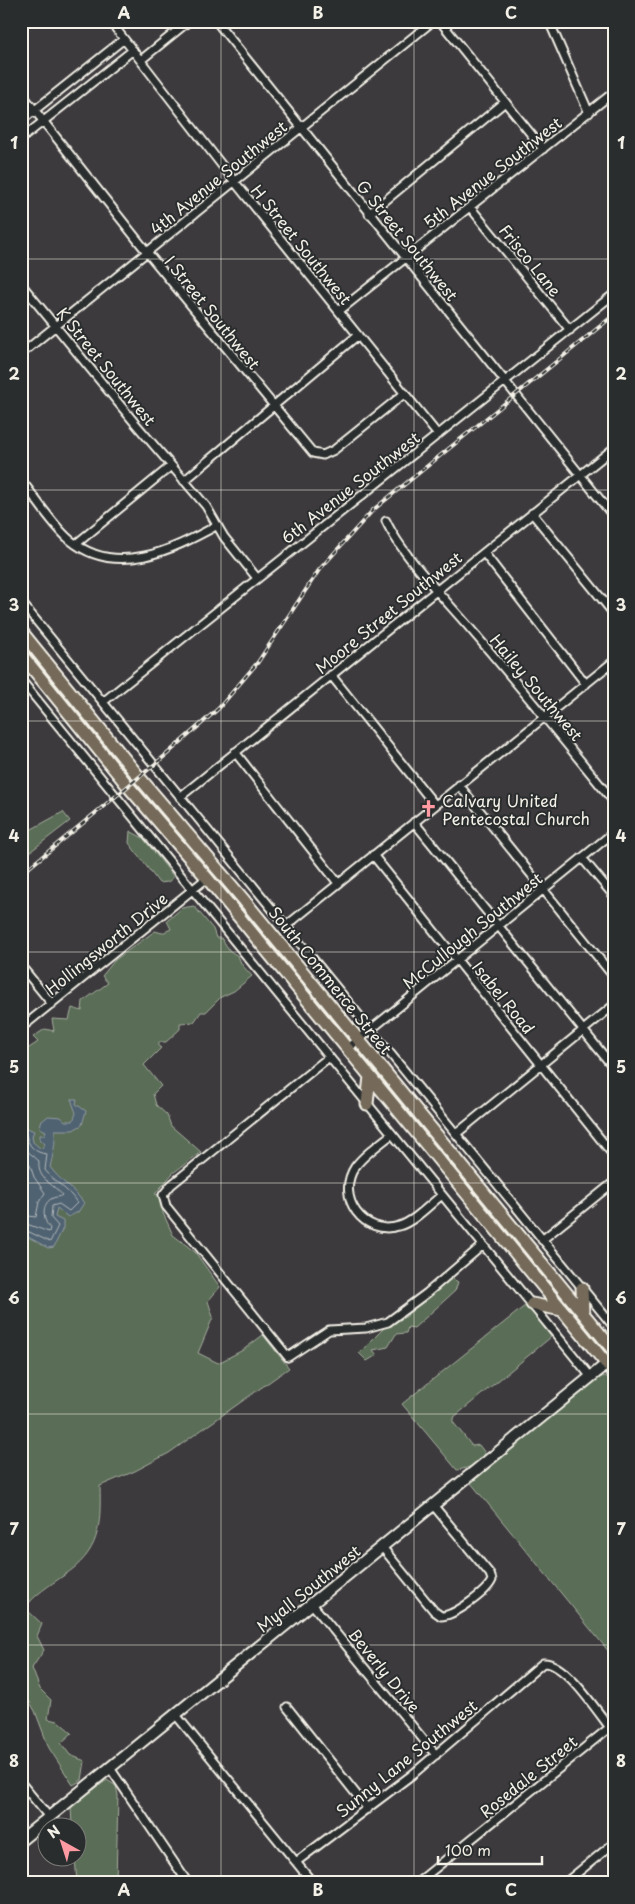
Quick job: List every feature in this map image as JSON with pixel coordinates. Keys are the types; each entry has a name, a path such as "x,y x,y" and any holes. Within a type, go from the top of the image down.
{"main road":[{"name":"South Commerce Street","path":"21,630 139,777 243,899 614,1351"},
{"name":"South Commerce Street","path":"21,654 562,1310 611,1365"},
{"path":"207,878 213,878 231,894 243,899"},
{"path":"368,1104 370,1076"},
{"path":"582,1288 583,1313"},
{"path":"532,1304 562,1310"}],"street":[{"name":"H Street Southwest","path":"110,21 234,181 438,434"},
{"path":"141,60 189,21"},
{"name":"G Street Southwest","path":"216,21 614,517"},
{"name":"4th Avenue Southwest","path":"21,354 433,21"},
{"path":"440,21 543,149"},
{"path":"549,21 589,112"},
{"path":"21,121 124,39"},
{"path":"21,139 133,50"},
{"name":"5th Avenue Southwest","path":"339,311 614,92"},
{"name":"I Street Southwest","path":"21,93 147,252 312,453 323,455 334,450 405,393"},
{"path":"369,214 505,102"},
{"name":"Frisco Lane","path":"470,207 570,330"},
{"name":"K Street Southwest","path":"21,284 184,481"},
{"name":"6th Avenue Southwest","path":"103,702 614,294"},
{"path":"257,578 234,552 216,526 206,506 184,481 358,335"},
{"name":"Moore Street Southwest","path":"180,797 614,448"},
{"path":"76,544 171,466"},
{"path":"21,480 69,538 82,548 104,557 137,559 175,547 216,526"},
{"path":"532,513 614,614"},
{"name":"Hailey Southwest","path":"386,521 396,539 545,716 614,802"},
{"path":"484,552 586,684"},
{"path":"21,602 614,1327"},
{"path":"286,926 614,661"},
{"path":"331,675 435,805"},
{"path":"21,680 591,1377"},
{"path":"236,752 338,883"},
{"path":"460,785 614,977"},
{"path":"414,822 614,1068"},
{"name":"McCullough Southwest","path":"347,1049 614,832"},
{"name":"Isabel Road","path":"373,855 614,1156"},
{"path":"582,858 614,896"},
{"name":"Hollingsworth Drive","path":"21,1028 207,878"},
{"path":"21,966 52,1004"},
{"path":"456,1134 614,1005"},
{"path":"329,1057 171,1185 165,1192 163,1199 166,1206 288,1357 328,1330 366,1328 382,1324 406,1310 483,1245"},
{"path":"392,1134 362,1159 351,1174 349,1197 356,1214 375,1226 398,1227 412,1220 442,1195"},
{"path":"542,1240 614,1182"},
{"name":"Myall Southwest","path":"50,1816 591,1377 611,1365"},
{"path":"382,1547 434,1611 441,1616 453,1614 488,1587 492,1580 490,1574 433,1505"},
{"name":"Beverly Drive","path":"312,1604 436,1755"},
{"name":"Sunny Lane Southwest","path":"296,1862 368,1809 436,1755 530,1672 544,1663 557,1666 568,1676 612,1731"},
{"path":"287,1707 368,1809"},
{"path":"176,1715 314,1883"},
{"name":"Rosedale Street","path":"416,1883 612,1731"},
{"path":"110,1768 188,1883"},
{"path":"21,1783 48,1816"},
{"name":"Myall Southwest","path":"21,1840 38,1826"},
{"path":"565,1883 614,1843"}],"green space":[{"path":"63,812 70,821 31,851 21,866 21,835"},
{"path":"130,831 143,838 174,877 168,882 159,883 129,843"},
{"path":"194,906 213,929 216,938 221,938 230,951 238,956 242,965 252,976 234,991 221,997 206,1012 201,1012 194,1022 180,1023 180,1029 166,1042 159,1042 159,1047 161,1048 144,1065 161,1086 153,1094 156,1105 167,1115 171,1126 201,1152 173,1173 155,1194 160,1195 163,1213 173,1235 195,1252 220,1287 208,1301 213,1317 198,1353 218,1363 243,1350 263,1335 289,1368 169,1453 135,1471 100,1486 100,1514 96,1537 85,1558 38,1594 25,1608 42,1624 37,1636 44,1650 32,1668 40,1689 51,1700 48,1719 58,1721 72,1733 61,1743 70,1755 85,1761 82,1780 73,1785 49,1748 35,1711 21,1687 21,1049 26,1050 38,1042 33,1037 45,1029 54,1031 52,1019 69,1020 72,1008 82,1011 83,1001 108,983 102,976 115,960 155,931 162,933 171,929 167,921 182,908"},
{"path":"451,1278 458,1282 455,1291 414,1328 408,1327 406,1333 396,1334 388,1347 373,1350 377,1355 367,1361 359,1353 385,1327 407,1316 409,1311"},
{"path":"526,1305 551,1337 453,1418 453,1422 472,1446 479,1445 485,1453 473,1465 457,1470 402,1404"},
{"path":"605,1376 614,1383 614,1658 471,1483 596,1379"},
{"path":"107,1780 116,1786 118,1795 116,1883 77,1883 76,1866 88,1866 88,1816 72,1816 71,1806"}],"water":[{"path":"71,1099 77,1099 76,1104 86,1111 82,1125 73,1130 55,1130 50,1167 84,1203 78,1212 68,1217 57,1208 55,1217 63,1221 63,1228 54,1247 48,1248 21,1233 21,1125 34,1131 32,1136 33,1142 41,1149 45,1144 40,1139 40,1135 44,1135 46,1131 40,1128 41,1122 48,1116 61,1117 65,1121 73,1121 76,1113"}],"railway":[{"path":"21,874 166,755 219,708 258,662 319,570 373,510 614,315"}],"place":[{"name":"Calvary United Pentecostal Church","path":"428,809"}]}
